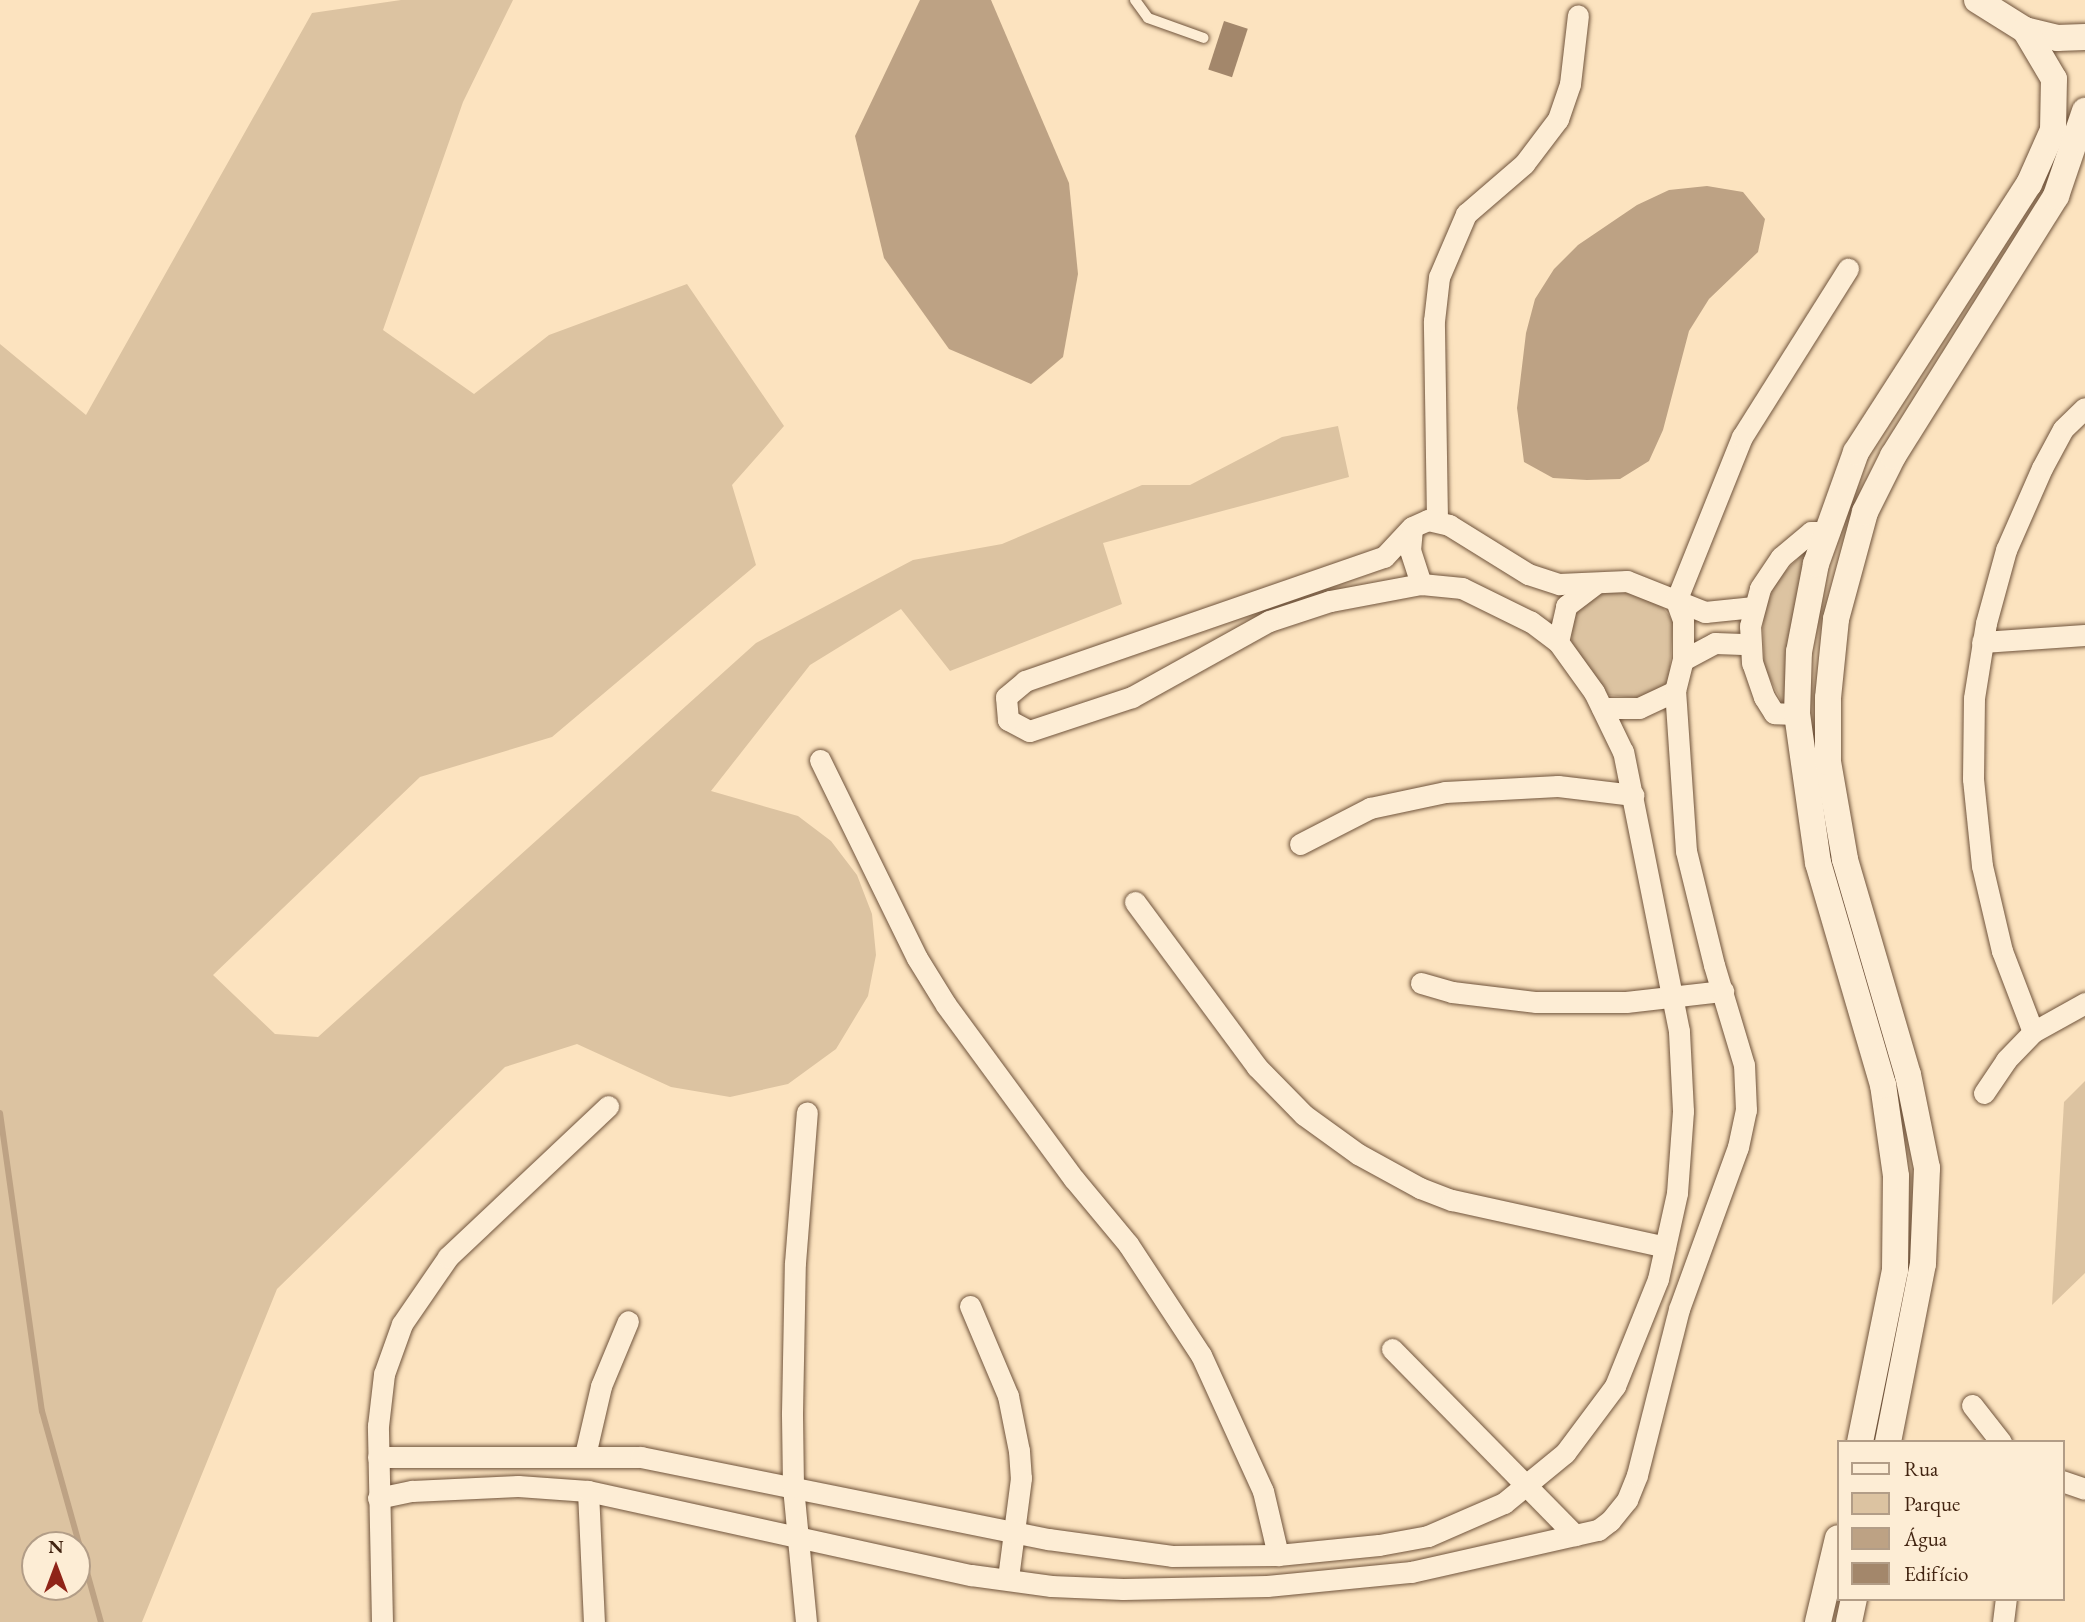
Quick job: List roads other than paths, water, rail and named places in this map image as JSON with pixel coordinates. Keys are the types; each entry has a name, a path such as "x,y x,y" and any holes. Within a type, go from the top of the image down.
{"street":[{"path":"1977,0 2057,38 2085,37"},
{"path":"1437,520 1434,321 1438,277 1466,214 1524,164 1558,119 1570,84 1578,15"},
{"path":"1860,1440 1895,1270 1896,1176 1883,1085 1818,863 1797,714 1807,599 1826,532 1856,452 2029,184 2053,130 2054,79 2013,17"},
{"path":"1888,1440 1923,1264 1927,1168 1908,1075 1845,859 1828,762 1828,698 1836,619 1850,556 1893,456 2056,196 2085,111"},
{"path":"378,1498 412,1491 517,1486 588,1491 737,1520 798,1540 971,1575 1051,1586 1123,1589 1279,1585 1410,1572 1598,1530 1610,1521 1633,1488 1679,1309 1738,1147 1747,1088 1686,851 1675,691 1683,660 1683,620 1676,601 1742,437 1848,269"},
{"path":"2033,1032 1991,909 1976,823 1972,736 1982,642 1995,586 2022,509 2063,429 2085,408"},
{"path":"378,1457 585,1455 653,1458 1048,1539 1172,1556 1278,1555 1428,1536 1480,1516 1527,1487 1584,1432 1615,1386 1658,1279 1677,1193 1683,1111 1679,1031 1623,752 1602,708 1558,642 1531,622 1482,597 1441,583 1421,583 1329,601 1269,621 1132,697 1029,731 1014,726 1005,713 1006,697 1017,684 1384,557 1412,527 1437,520 1528,574 1559,584 1627,581 1676,601 1720,614 1754,607"},
{"path":"1412,527 1410,550 1421,583"},
{"path":"1828,698 1816,709 1797,714 1774,713 1756,680 1749,644 1754,607 1781,557 1811,532 1826,532 1850,556"},
{"path":"1558,642 1566,606 1580,591 1598,582"},
{"path":"1982,642 2085,635"},
{"path":"1683,660 1715,643 1749,644"},
{"path":"1602,708 1639,708 1675,691"},
{"path":"820,760 917,958 946,1004 1074,1180 1128,1244 1201,1355 1258,1480 1278,1555"},
{"path":"1300,844 1370,808 1445,792 1545,786 1633,794"},
{"path":"1135,902 1257,1067 1304,1115 1357,1154 1420,1188 1452,1200 1665,1247"},
{"path":"1421,983 1452,992 1536,1002 1671,998 1723,991"},
{"path":"1984,1093 2006,1060 2033,1032 2085,1003"},
{"path":"382,1622 378,1457 384,1374 415,1300 448,1257 608,1106"},
{"path":"806,1622 793,1487 795,1263 807,1112"},
{"path":"970,1307 1008,1396 1014,1423 1021,1478 1008,1578"},
{"path":"585,1455 601,1385 628,1321"},
{"path":"1392,1349 1576,1535"},
{"path":"1972,1405 1999,1440"},
{"path":"2064,1482 2085,1489"},
{"path":"588,1491 594,1622"},
{"path":"1818,1622 1836,1552"},
{"path":"1849,1622 1854,1601"},
{"path":"2003,1622 2006,1601"}],"lane":[{"path":"1135,0 1148,18 1205,38"}],"water":[{"path":"920,0 991,0 1069,183 1078,274 1063,357 1031,384 949,349 884,258 855,136"},
{"path":"1707,186 1743,192 1765,219 1758,252 1709,299 1689,331 1663,430 1649,461 1620,479 1587,480 1553,478 1524,462 1517,408 1526,333 1535,299 1554,269 1578,245 1637,205 1669,190"}],"waterway":[{"path":"0,1113 42,1411 101,1622"}]}
